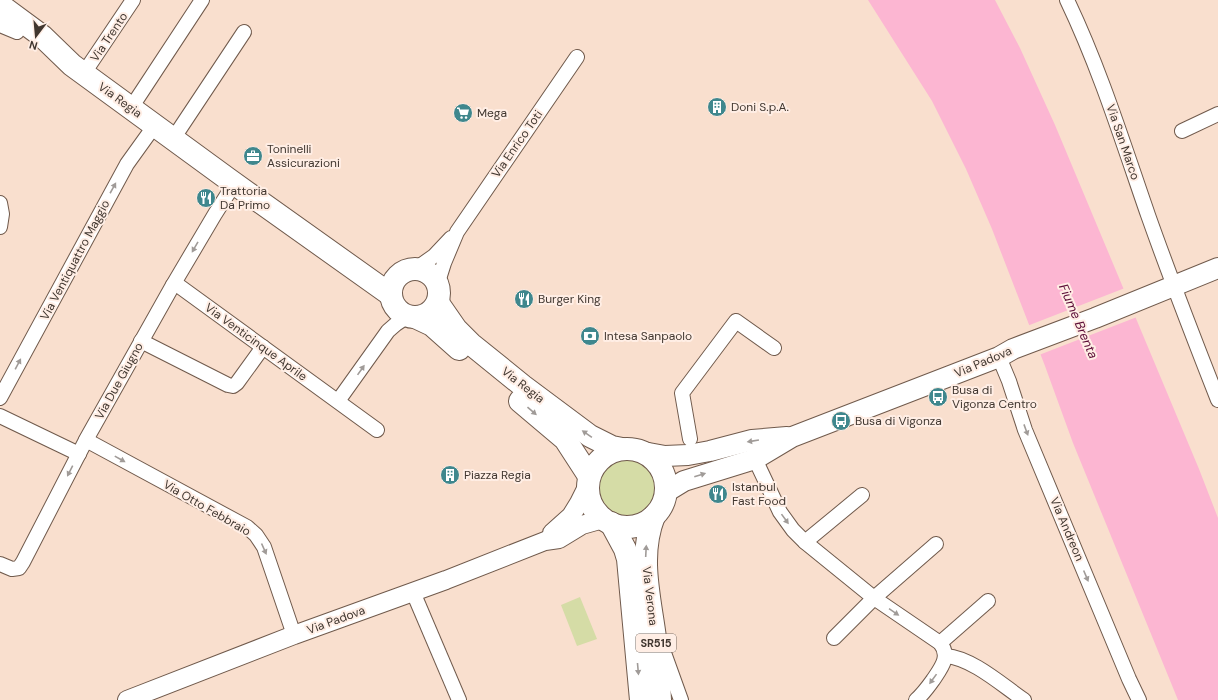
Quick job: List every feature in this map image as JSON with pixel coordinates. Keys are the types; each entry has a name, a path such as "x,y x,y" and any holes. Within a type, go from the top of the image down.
{"main road":[{"name":"Via Regia","path":"0,5 42,36 76,67 131,108 391,295"},
{"name":"Via Regia","path":"0,20 9,28 76,67"},
{"name":"Via Regia","path":"355,268 386,272 411,269"},
{"path":"1166,290 1218,268"},
{"path":"411,269 430,272 438,292 429,313 422,316 412,317 402,313 396,308 391,295 391,287 398,275 411,269"},
{"name":"Via Padova","path":"666,492 684,481 754,459 792,437 1005,358 1095,318 1166,290"},
{"name":"Via Regia","path":"438,292 442,310 456,329 471,344 590,436 612,446 632,450"},
{"name":"Via Regia","path":"412,317 432,325 566,439 589,481"},
{"name":"Via Padova","path":"589,481 594,467 603,456 609,453 632,450 665,456 688,455 752,440 792,437"},
{"path":"632,450 653,459 661,468 665,480 666,492 662,505 654,516"},
{"path":"589,481 589,498 591,504 594,509 607,521"},
{"name":"Via Padova","path":"607,521 619,526 634,526 647,521 654,516"},
{"name":"Via Verona","path":"654,516 648,530 645,549 645,566 655,640 660,700"},
{"name":"Via Verona","path":"607,521 625,549 628,559 641,700"}],"street":[{"name":"Via Trento","path":"76,67 133,0"},
{"path":"131,108 202,0"},
{"name":"Via San Marco","path":"1066,0 1082,32 1105,90 1166,290 1218,400"},
{"path":"173,139 244,32"},
{"name":"Via Enrico Toti","path":"411,269 434,256 457,232 577,57"},
{"path":"1182,131 1218,114"},
{"name":"Via Ventiquattro Maggio","path":"0,398 127,164 155,125"},
{"name":"Via Due Giugno","path":"0,564 12,570 19,568 23,562 86,440 141,341 229,192 228,179"},
{"path":"0,202 2,214 0,227"},
{"name":"Via Enrico Toti","path":"438,292 444,263 457,232"},
{"name":"Via Venticinque Aprile","path":"173,285 179,286 377,430"},
{"path":"338,401 388,331 396,324 412,317"},
{"path":"690,439 682,392 736,321 774,348"},
{"path":"141,341 228,385 233,386 237,383 262,347"},
{"name":"Via Andreon","path":"1005,358 1028,437 1139,700"},
{"path":"0,416 79,454"},
{"name":"Via Otto Febbraio","path":"86,440 246,528 256,536 264,547 294,635"},
{"path":"754,459 780,512 793,530 805,542 874,598 940,643 945,650 946,656 944,665 916,700"},
{"name":"Via Padova","path":"545,541 553,531 571,516 589,481"},
{"path":"805,542 862,495"},
{"name":"Via Padova","path":"127,700 294,635 413,592 545,541 559,539 582,525 607,521"},
{"path":"834,638 874,598 936,544"},
{"path":"413,592 459,700"},
{"path":"940,643 988,601"},
{"path":"655,640 664,652 681,700"},
{"path":"946,656 958,658 973,664 1024,700"}],"green space":[{"path":"625,457 643,462 648,466 652,471 657,489 652,507 648,512 643,516 625,521 607,516 602,512 598,507 593,489 598,471 602,466 607,462"},
{"path":"580,597 597,639 577,646 561,605"}],"water":[{"name":"Fiume Brenta","path":"868,0 995,0 1020,48 1055,125 1199,469 1218,518 1218,700 1178,700 1073,443 992,229 966,169 932,101"}],"pier":[{"path":"1125,288 1137,317 1039,355 1027,326"}],"place":[{"name":"Doni S.p.A.","path":"717,107"},
{"name":"Mega","path":"463,113"},
{"name":"Toninelli Assicurazioni","path":"253,156"},
{"name":"Trattoria Da Primo","path":"206,198"},
{"name":"Burger King","path":"524,299"},
{"name":"Intesa Sanpaolo","path":"590,336"},
{"name":"Busa di Vigonza Centro","path":"938,397"},
{"name":"Busa di Vigonza","path":"841,421"},
{"name":"Piazza Regia","path":"450,475"},
{"name":"Istanbul Fast Food","path":"718,494"}]}
